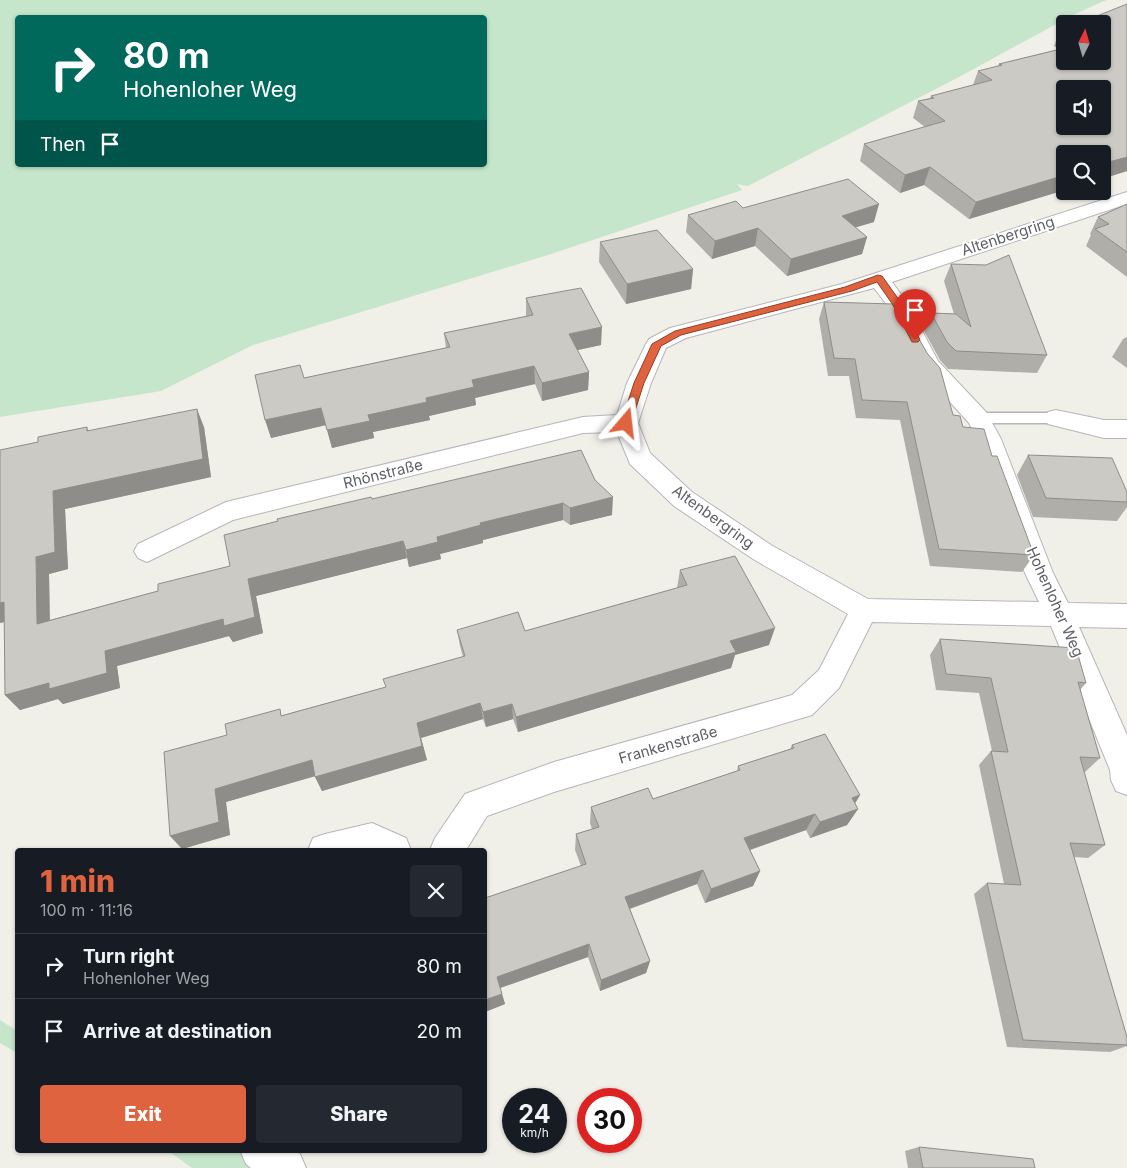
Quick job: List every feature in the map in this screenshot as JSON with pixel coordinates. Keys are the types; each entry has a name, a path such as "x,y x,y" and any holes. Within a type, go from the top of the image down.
{"street":[{"name":"Altenbergring","path":"1127,198 848,289 678,333 657,344 639,383 626,423 639,458 684,499 762,552 864,610 1127,616"},
{"name":"Hohenloher Weg","path":"878,278 897,304 929,366 978,418 1008,486 1039,573 1060,615 1126,770 1127,780"},
{"path":"1056,418 1104,429 1127,429"},
{"name":"Rhönstraße","path":"146,551 226,512 583,425 626,423"},
{"name":"Frankenstraße","path":"448,848 476,805 554,777 801,706 829,679 864,610"},
{"path":"334,848 372,839 390,848"},
{"path":"264,1153 286,1168"}],"lane":[{"path":"978,418 1056,418"}],"green space":[{"path":"0,0 1106,0 1073,15 1056,15 1056,24 959,77 748,186 737,184 742,190 551,254 253,345 161,391 0,417"},
{"path":"0,1020 15,1030 15,1052 0,1043"},
{"path":"171,1153 264,1153 286,1168 192,1168"}],"building":[{"path":"1127,4 1127,157 1111,161 1111,145 1056,145 1056,178 976,202 930,167 905,175 864,144 945,121 918,101 992,80 978,71 1002,65 999,64 1056,50 1056,70 1111,70 1111,15 1100,15"},
{"path":"848,179 879,204 842,216 867,237 791,259 758,228 715,241 688,215 736,201 743,208"},
{"path":"1127,204 1127,252 1095,229 1109,224 1098,217"},
{"path":"657,230 693,269 627,284 600,242"},
{"path":"1009,255 1047,355 956,351 947,342 931,313 956,314 971,327 951,264 986,265"},
{"path":"581,288 602,327 569,334 589,372 542,383 534,366 472,380 474,387 426,398 427,402 368,415 370,421 327,430 321,408 265,420 255,375 300,365 304,378 450,347 444,333 533,315 526,298"},
{"path":"824,302 894,304 895,311 904,312 927,353 940,368 953,415 960,416 963,427 984,429 992,456 997,456 1034,555 939,549 907,402 862,400 855,359 834,358"},
{"path":"197,409 203,459 53,491 55,552 36,557 37,624 158,591 158,584 230,566 224,535 278,521 277,519 371,497 372,499 581,450 595,480 613,497 570,508 563,503 480,523 481,525 437,537 438,542 406,550 403,541 248,579 255,617 224,626 223,619 105,651 107,673 49,689 49,683 5,695 4,602 0,603 0,450 38,442 38,437 87,427 87,431"},
{"path":"1028,455 1112,458 1127,492 1127,502 1046,498"},
{"path":"735,556 775,628 730,641 736,652 516,717 512,704 483,712 480,703 417,723 422,746 315,777 312,760 215,789 219,822 170,836 164,752 227,735 225,724 280,709 281,716 386,687 383,679 465,656 457,630 518,612 525,631 687,585 680,570"},
{"path":"940,639 1076,648 1086,683 1078,682 1100,758 1080,757 1105,845 1070,843 1127,1037 1127,1045 1023,1040 987,883 1021,885 991,751 1008,752 991,678 946,674"},
{"path":"825,734 860,795 852,798 858,809 820,822 815,814 744,838 760,871 711,889 703,870 625,897 650,961 601,980 589,944 497,977 502,994 487,999 487,897 586,864 576,834 599,827 591,807 648,788 653,799 740,770 738,766 794,748 792,745"},
{"path":"919,1147 1033,1159 1035,1168 923,1168"}],"route":[{"path":"626,423 639,383 657,344 678,333 848,289 878,278 897,304 915,340"}]}
